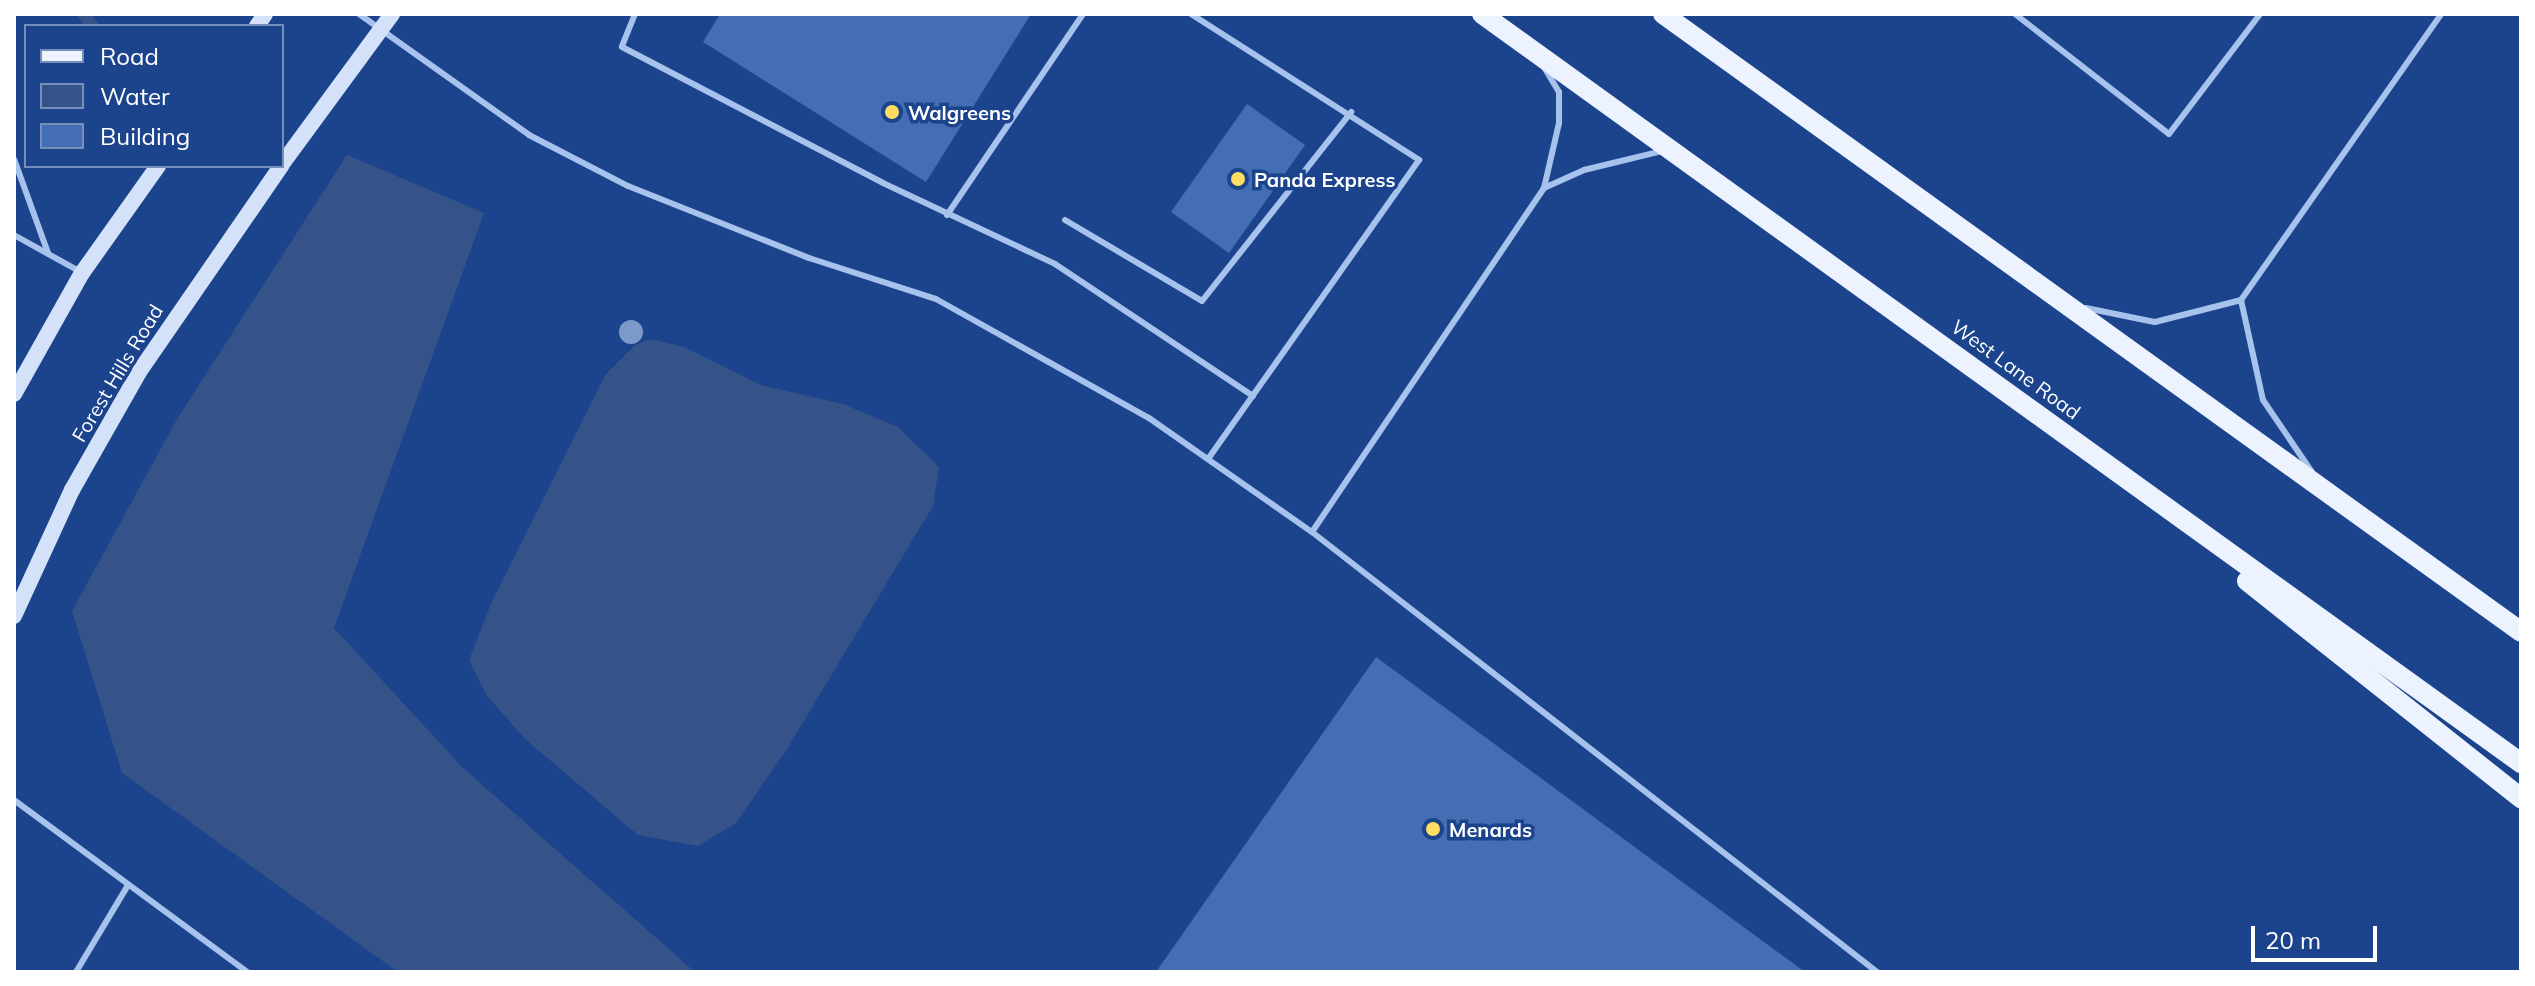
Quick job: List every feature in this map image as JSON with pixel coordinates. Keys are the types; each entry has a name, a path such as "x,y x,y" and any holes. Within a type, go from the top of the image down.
{"main road":[{"name":"West Lane Road","path":"1482,14 2521,763"},
{"path":"1663,14 2521,632"},
{"path":"2024,404 2521,798"}],"street":[{"name":"Forest Hills Road","path":"284,161 392,14"},
{"path":"14,394 82,273 157,168"},
{"name":"Forest Hills Road","path":"14,616 72,490 139,372 279,168"}],"lane":[{"path":"359,14 529,135 628,186 809,258 936,299 1149,418 1312,532 1877,972"},
{"path":"635,14 622,47 883,183 1055,264 1253,396"},
{"path":"947,215 1083,14"},
{"path":"1191,14 1351,112 1419,160 1208,459"},
{"path":"2015,14 2169,134 2260,14"},
{"path":"2063,301 2155,322 2241,300 2441,14"},
{"path":"1312,532 1544,188 1559,123 1559,92 1534,52"},
{"path":"1065,220 1202,301 1351,112"},
{"path":"1544,188 1584,170 1670,149"},
{"path":"14,159 48,253"},
{"path":"14,235 82,273"},
{"path":"2241,300 2263,400 2323,488"},
{"path":"14,800 247,972"},
{"path":"76,972 128,885"}],"water":[{"path":"347,155 484,213 334,628 463,768 695,972 398,972 122,773 72,611 177,419"},
{"path":"651,339 684,347 761,385 843,404 898,427 939,467 933,506 787,749 736,823 698,846 638,835 525,739 487,696 469,660 492,601 605,375 635,345"}],"building":[{"name":"Walgreens","path":"720,14 1031,14 926,182 703,42"},
{"name":"Panda Express","path":"1247,104 1305,145 1229,253 1171,212"},
{"name":"Menards","path":"1376,657 1805,972 1156,972"}],"waterway":[{"path":"83,14 91,24"}],"place":[{"name":"Walgreens","path":"892,112"},
{"name":"Panda Express","path":"1238,179"},
{"name":"Menards","path":"1433,829"}]}
